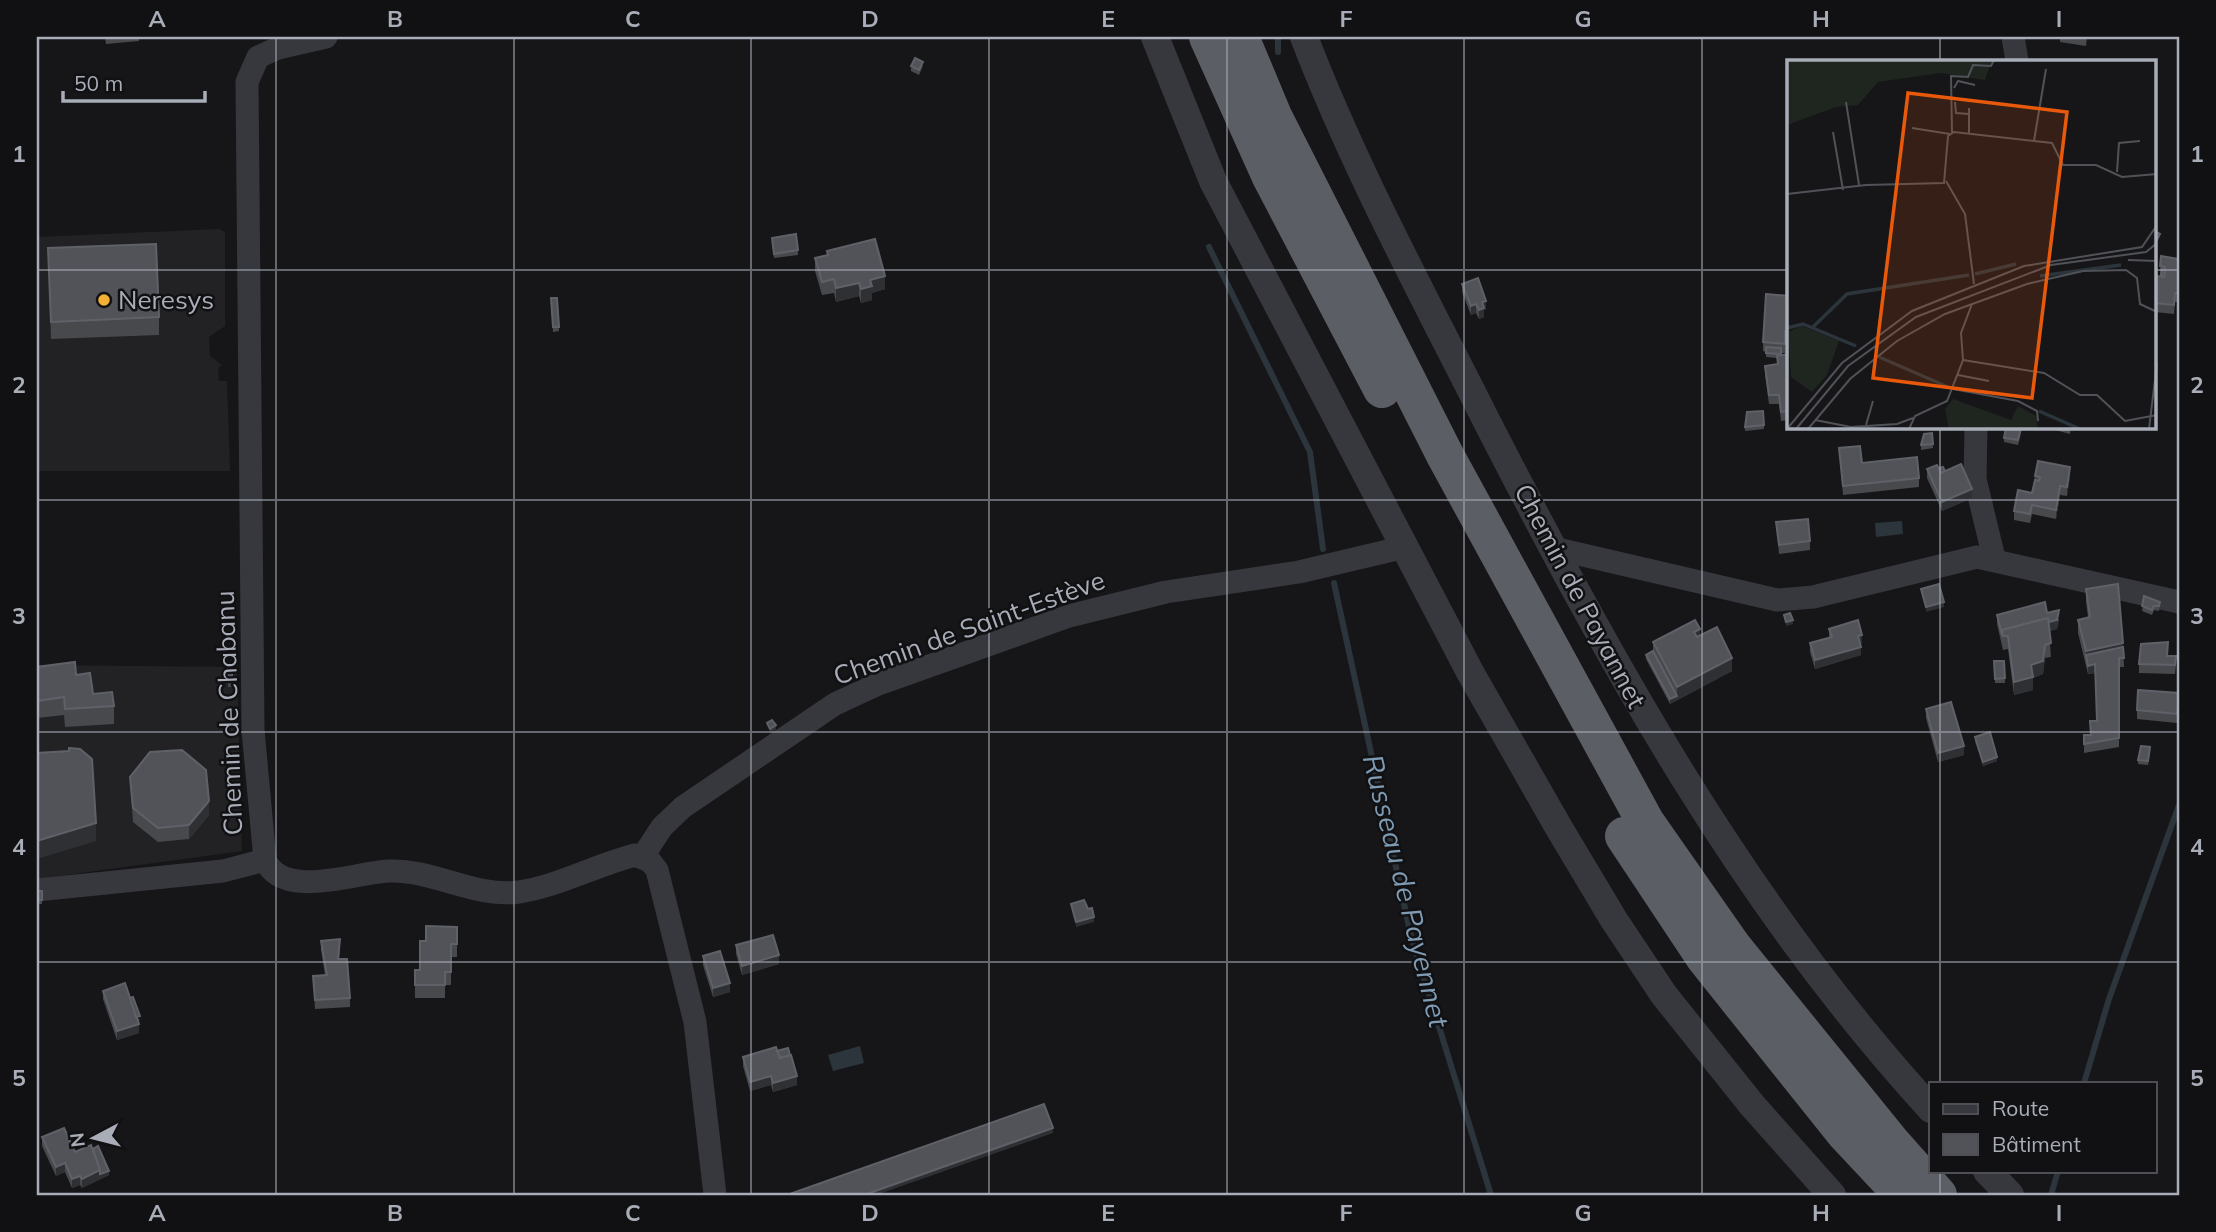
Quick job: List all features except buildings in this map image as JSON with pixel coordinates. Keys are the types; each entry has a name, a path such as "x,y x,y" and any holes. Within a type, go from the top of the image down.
{"highway":[{"path":"1208,37 1277,189 1547,701 1624,835 1705,958 1844,1132 1903,1195"},
{"path":"1240,37 1273,116 1445,455 1646,822 1732,946 1938,1195"}],"street":[{"name":"Chemin de Chabanu","path":"326,37 278,48 258,57 247,82 253,730 265,860 278,876 295,883 366,872 398,871 489,892 516,892 542,887 627,857 643,856"},
{"path":"1155,37 1213,181 1470,672 1614,920 1688,1025 1752,1105 1832,1195"},
{"name":"Chemin de Payannet","path":"1304,37 1355,158 1553,548 1657,738 1755,890 1843,1006 1929,1107"},
{"path":"2013,37 2017,60"},
{"path":"1976,429 1975,479 1994,558"},
{"name":"Chemin de Saint-Estève","path":"643,856 662,827 683,807 835,704 876,685 1069,616 1166,592 1310,570 1405,547"},
{"path":"1553,548 1785,600 1813,597 1965,558 1994,558 2056,576 2179,602"},
{"path":"643,856 657,870 695,1022 715,1195"},
{"path":"37,890 223,872 265,860"},
{"path":"1988,1172 2010,1195"}],"shaded area":[{"path":"219,229 225,232 225,326 209,337 210,356 222,365 218,368 219,381 227,381 230,471 37,471 37,237"},
{"path":"1902,521 1903,534 1876,537 1875,523"},
{"path":"37,665 237,667 242,851 37,879"},
{"path":"860,1046 864,1063 833,1071 828,1055"}],"waterway":[{"name":"Russeau de Payennet","path":"1278,37 1278,52"},
{"name":"Russeau de Payennet","path":"1209,247 1310,452 1323,549"},
{"name":"Russeau de Payennet","path":"1334,583 1411,936 1491,1195"},
{"path":"2084,1082 2109,999 2179,805"},
{"path":"2051,1195 2058,1172"}],"place":[{"name":"Neresys","path":"104,300"}]}
